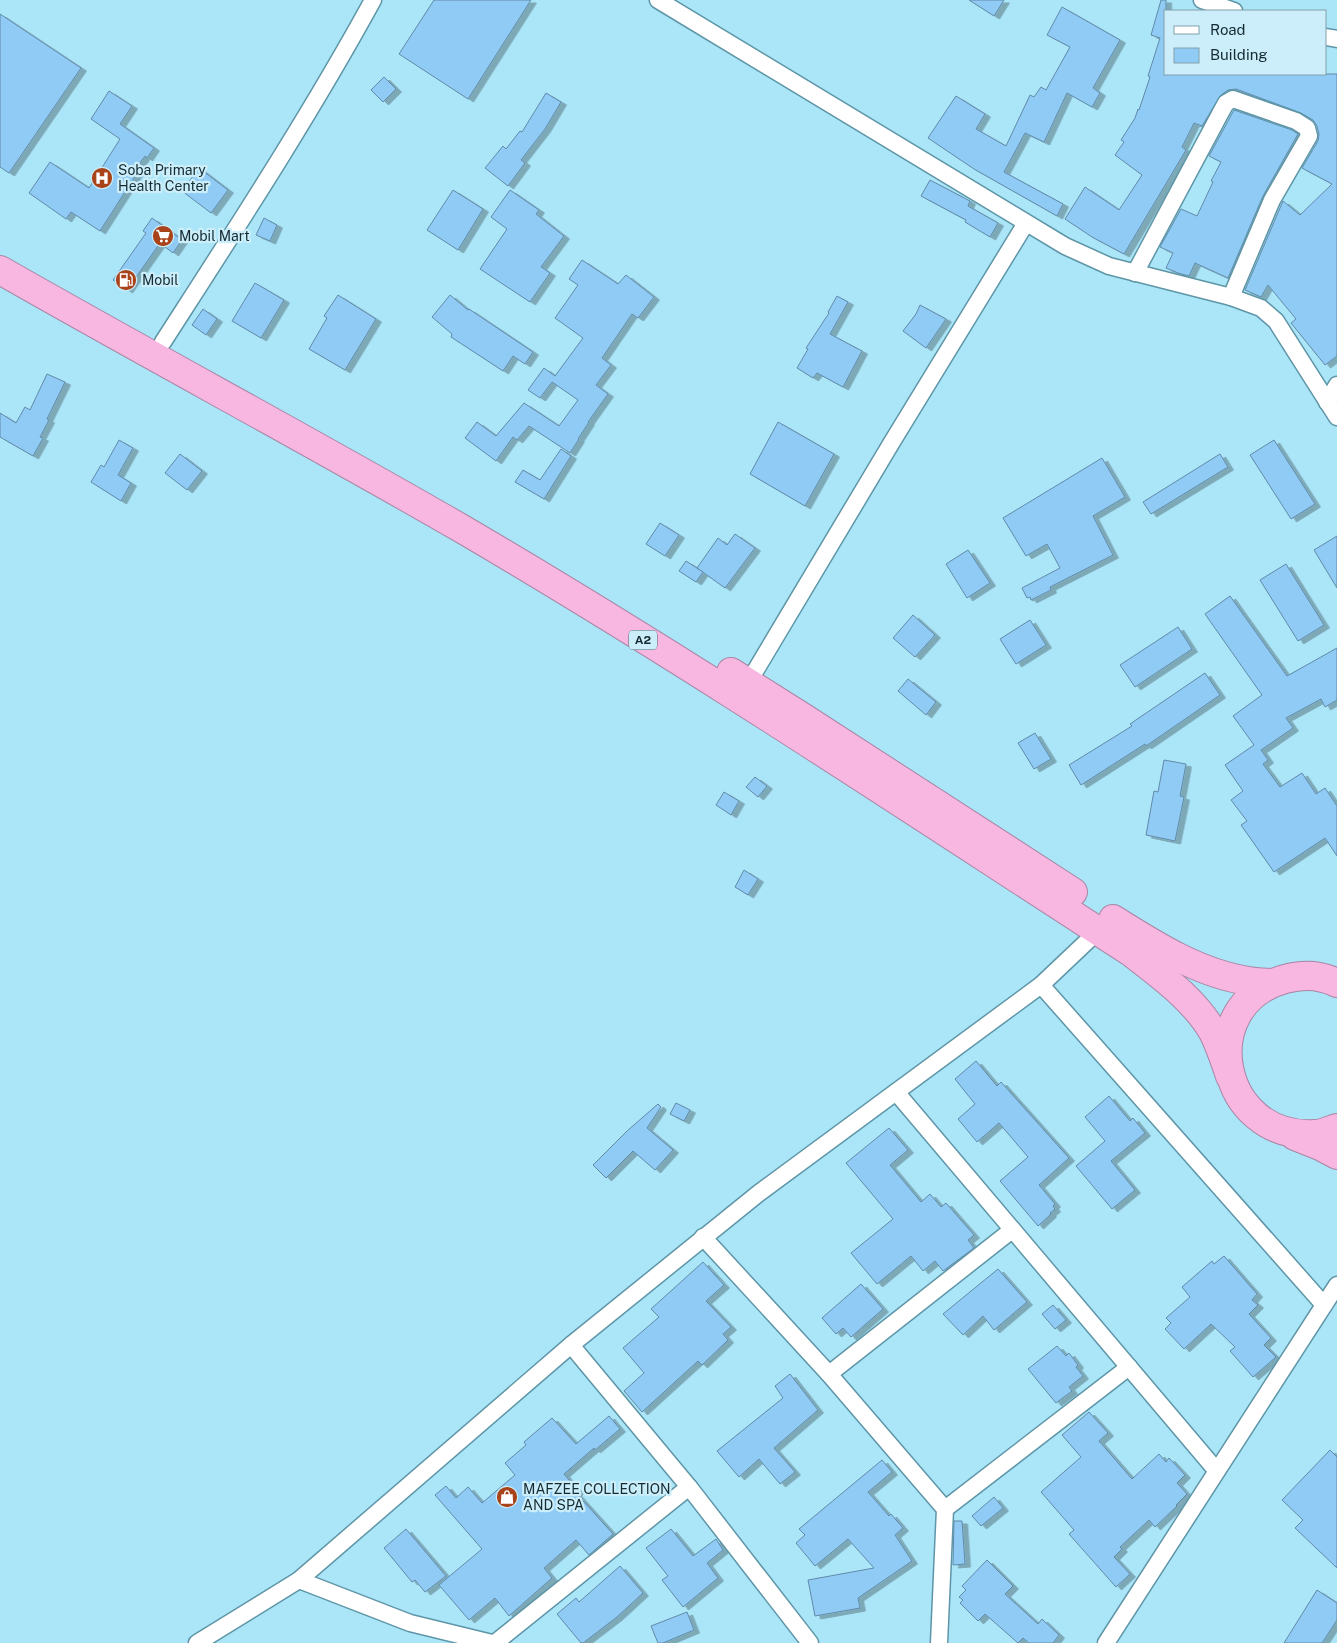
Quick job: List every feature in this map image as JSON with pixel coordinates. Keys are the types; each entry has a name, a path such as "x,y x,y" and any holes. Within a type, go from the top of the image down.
{"highway":[{"name":"A2","path":"0,252 379,462 579,579 804,718 1144,939 1174,955 1228,976 1249,982 1272,983"},
{"name":"A2","path":"0,270 463,530 578,599 793,734 1132,953 1183,995 1200,1014 1213,1032 1230,1076"},
{"path":"1334,980 1299,975 1272,983 1250,999 1234,1022 1227,1048 1230,1076 1242,1101 1248,1108 1261,1120 1337,1155"},
{"path":"1286,1132 1316,1134 1337,1128"}],"street":[{"path":"163,342 349,44 373,0"},
{"path":"658,0 1065,246 1109,266 1231,297 1261,308 1276,321 1337,417"},
{"path":"1202,0 1231,10"},
{"path":"1135,273 1226,103 1233,99 1296,122 1307,128 1309,136 1272,200 1231,297"},
{"path":"748,683 887,450 1026,223"},
{"path":"1327,402 1337,385"},
{"path":"198,1643 299,1580 571,1345 759,1193 1041,986 1098,931"},
{"path":"1041,986 1324,1305"},
{"path":"896,1092 1216,1470"},
{"path":"828,1374 1012,1230"},
{"path":"703,1238 828,1374 945,1508 939,1643"},
{"path":"1106,1643 1337,1285"},
{"path":"571,1345 689,1487 810,1643"},
{"path":"945,1508 1129,1367"},
{"path":"299,1580 410,1623 493,1643 689,1487"}],"building":[{"path":"434,0 531,0 468,99 399,54"},
{"path":"969,0 1004,0 994,16"},
{"path":"1161,0 1166,0 1166,10 1164,10 1164,75 1337,74 1337,356 1325,365 1291,323 1296,319 1268,285 1261,297 1245,290 1283,201 1300,215 1332,184 1302,168 1318,141 1319,134 1313,120 1301,113 1236,89 1228,90 1221,95 1202,126 1194,123 1182,147 1186,150 1124,254 1092,237 1065,219 1085,187 1119,210 1142,175 1115,155 1124,142 1121,140 1139,110 1150,77 1148,76 1160,38 1151,35"},
{"path":"1062,7 1120,40 1093,88 1100,93 1092,107 1067,93 1044,142 1025,133 1004,172 1063,204 1057,216 974,169 928,138 956,96 985,114 976,129 1006,146 1030,95 1034,97 1041,87 1046,90 1070,47 1047,35"},
{"path":"0,14 81,68 9,173 0,167"},
{"path":"384,77 396,89 383,102 371,90"},
{"path":"109,91 132,106 120,124 154,148 136,168 139,170 100,231 71,212 66,219 29,193 50,162 89,188 120,139 91,119"},
{"path":"546,93 561,102 545,129 521,160 525,163 508,186 485,168 503,146 506,149 520,131 522,132"},
{"path":"1234,110 1292,130 1298,134 1263,196 1228,278 1195,263 1189,276 1178,273 1166,268 1173,253 1160,247 1181,209 1197,216 1221,162 1209,156"},
{"path":"199,168 228,190 211,213 182,191"},
{"path":"930,180 970,201 968,206 998,223 990,237 965,222 966,220 921,196"},
{"path":"453,190 483,209 458,250 427,230"},
{"path":"510,190 539,210 536,214 564,236 541,267 550,273 530,302 480,269 507,229 491,217"},
{"path":"152,218 182,240 173,253 160,243 127,290 113,280 146,233 143,231"},
{"path":"264,218 277,225 270,241 256,235"},
{"path":"582,260 618,284 626,275 654,297 638,318 632,314 602,358 611,365 596,385 608,394 588,422 570,453 529,426 517,440 513,437 496,461 465,438 477,422 496,436 524,403 559,426 578,400 552,382 540,398 528,390 544,368 555,376 583,338 555,318 578,285 569,279"},
{"path":"255,283 284,300 261,338 232,321"},
{"path":"338,295 376,319 345,370 309,349 327,318 324,316"},
{"path":"450,295 468,310 533,352 525,364 513,356 503,371 451,337 452,334 432,317"},
{"path":"837,296 848,302 830,334 862,351 843,387 817,373 813,378 797,368 808,349 806,348 829,313"},
{"path":"920,305 946,319 926,348 903,331 916,314"},
{"path":"203,309 217,319 206,335 192,325"},
{"path":"47,374 65,382 47,419 49,420 40,437 43,438 33,456 0,437 0,413 16,423 25,407 30,410"},
{"path":"778,422 834,454 805,506 750,474"},
{"path":"119,440 133,448 118,475 131,483 121,501 91,482 101,465 104,467"},
{"path":"1274,440 1315,504 1291,519 1250,455"},
{"path":"561,449 571,456 544,499 515,482 523,470 540,480"},
{"path":"180,454 202,471 187,490 165,473"},
{"path":"1220,454 1228,467 1151,514 1143,502"},
{"path":"1102,458 1125,497 1093,516 1113,555 1050,587 1051,590 1031,600 1030,597 1027,598 1022,588 1060,568 1047,544 1026,556 1003,518"},
{"path":"660,523 679,535 665,556 646,544"},
{"path":"735,534 755,548 725,588 697,568 718,538 727,545"},
{"path":"1337,536 1337,588 1314,550"},
{"path":"968,550 990,583 967,598 946,564"},
{"path":"686,561 703,572 696,582 679,571"},
{"path":"1286,564 1324,625 1298,641 1260,580"},
{"path":"1230,596 1287,676 1337,648 1337,700 1325,707 1321,699 1286,718 1293,728 1261,750 1268,760 1263,764 1280,787 1302,773 1316,794 1325,788 1337,806 1337,856 1325,838 1274,872 1241,825 1247,821 1231,800 1243,791 1225,765 1254,745 1233,716 1262,695 1205,614"},
{"path":"913,615 935,635 915,657 893,638"},
{"path":"1030,620 1046,645 1016,664 1000,639"},
{"path":"1178,627 1192,649 1135,687 1120,665"},
{"path":"1205,673 1220,695 1146,746 1145,744 1081,785 1069,765 1132,726 1130,724"},
{"path":"908,679 936,702 926,715 898,691"},
{"path":"1035,733 1051,759 1034,769 1018,743"},
{"path":"1164,760 1186,764 1180,796 1184,797 1175,841 1146,835 1154,791 1158,792"},
{"path":"755,777 767,786 758,797 746,787"},
{"path":"724,792 739,801 731,815 716,805"},
{"path":"744,870 758,879 748,895 735,887"},
{"path":"976,1061 997,1086 1001,1082 1069,1158 1039,1185 1055,1204 1053,1206 1055,1209 1038,1226 1000,1181 1028,1157 999,1123 977,1142 958,1119 975,1104 955,1079"},
{"path":"1109,1096 1130,1121 1133,1118 1145,1133 1111,1161 1135,1190 1112,1209 1076,1166 1105,1141 1085,1117"},
{"path":"676,1103 690,1110 684,1121 670,1114"},
{"path":"658,1104 661,1107 647,1128 673,1150 655,1170 633,1151 606,1178 593,1165 627,1131"},
{"path":"889,1128 908,1150 890,1165 921,1202 930,1194 941,1207 946,1203 974,1235 968,1240 974,1248 943,1271 935,1261 923,1271 911,1256 877,1284 851,1253 893,1219 846,1163"},
{"path":"1224,1256 1257,1294 1252,1300 1258,1305 1249,1314 1271,1338 1264,1345 1276,1357 1253,1377 1230,1351 1235,1347 1211,1324 1184,1349 1165,1329 1171,1323 1166,1318 1190,1297 1182,1287 1212,1261 1214,1264"},
{"path":"703,1262 724,1285 706,1301 731,1327 723,1334 728,1340 702,1365 698,1361 642,1412 624,1391 644,1373 623,1348 659,1317 651,1309"},
{"path":"998,1269 1027,1302 994,1330 983,1316 963,1335 943,1314"},
{"path":"861,1284 883,1309 851,1337 843,1328 836,1334 822,1318"},
{"path":"1053,1305 1066,1320 1055,1329 1042,1314"},
{"path":"1057,1346 1066,1356 1069,1353 1083,1376 1069,1387 1072,1391 1056,1403 1028,1369"},
{"path":"790,1374 818,1410 774,1448 795,1472 780,1484 759,1459 739,1477 717,1451 783,1398 775,1386"},
{"path":"1089,1412 1108,1433 1099,1441 1132,1479 1159,1454 1166,1462 1169,1458 1185,1475 1177,1483 1187,1494 1177,1506 1155,1527 1149,1520 1120,1547 1122,1549 1114,1557 1130,1574 1116,1587 1069,1534 1074,1530 1041,1492 1081,1457 1062,1435"},
{"path":"609,1416 620,1429 564,1474 578,1491 576,1493 613,1534 589,1555 576,1540 544,1568 552,1578 509,1616 495,1598 469,1620 439,1585 482,1549 435,1495 446,1486 456,1498 468,1487 482,1503 515,1475 505,1463 526,1445 524,1442 552,1418 576,1444"},
{"path":"1330,1450 1337,1457 1337,1568 1295,1528 1303,1520 1282,1500"},
{"path":"882,1460 892,1472 868,1492 889,1516 891,1514 903,1528 895,1535 912,1561 858,1598 860,1608 815,1616 808,1580 874,1568 848,1539 815,1566 796,1543 805,1535 799,1529"},
{"path":"994,1497 1003,1508 981,1526 972,1516"},
{"path":"954,1521 962,1521 965,1564 953,1565"},
{"path":"406,1529 446,1576 425,1592 415,1580 412,1582 384,1548"},
{"path":"671,1529 693,1556 716,1539 723,1550 707,1563 718,1578 683,1607 662,1580 668,1576 646,1548"},
{"path":"987,1560 1013,1586 1005,1594 1038,1624 1042,1619 1059,1635 1053,1643 1029,1643 1023,1638 1018,1643 985,1614 978,1621 960,1603 963,1600 959,1597 966,1590 962,1586"},
{"path":"620,1566 643,1593 617,1617 581,1643 557,1614 576,1598 579,1602"},
{"path":"1317,1590 1337,1603 1337,1620 1322,1643 1284,1643"},
{"path":"687,1612 694,1630 663,1643 658,1643 651,1626"}],"place":[{"name":"Soba Primary Health Center","path":"102,178"},
{"name":"Mobil Mart","path":"163,236"},
{"name":"Mobil","path":"126,280"},
{"name":"MAFZEE COLLECTION AND SPA","path":"507,1497"}]}
